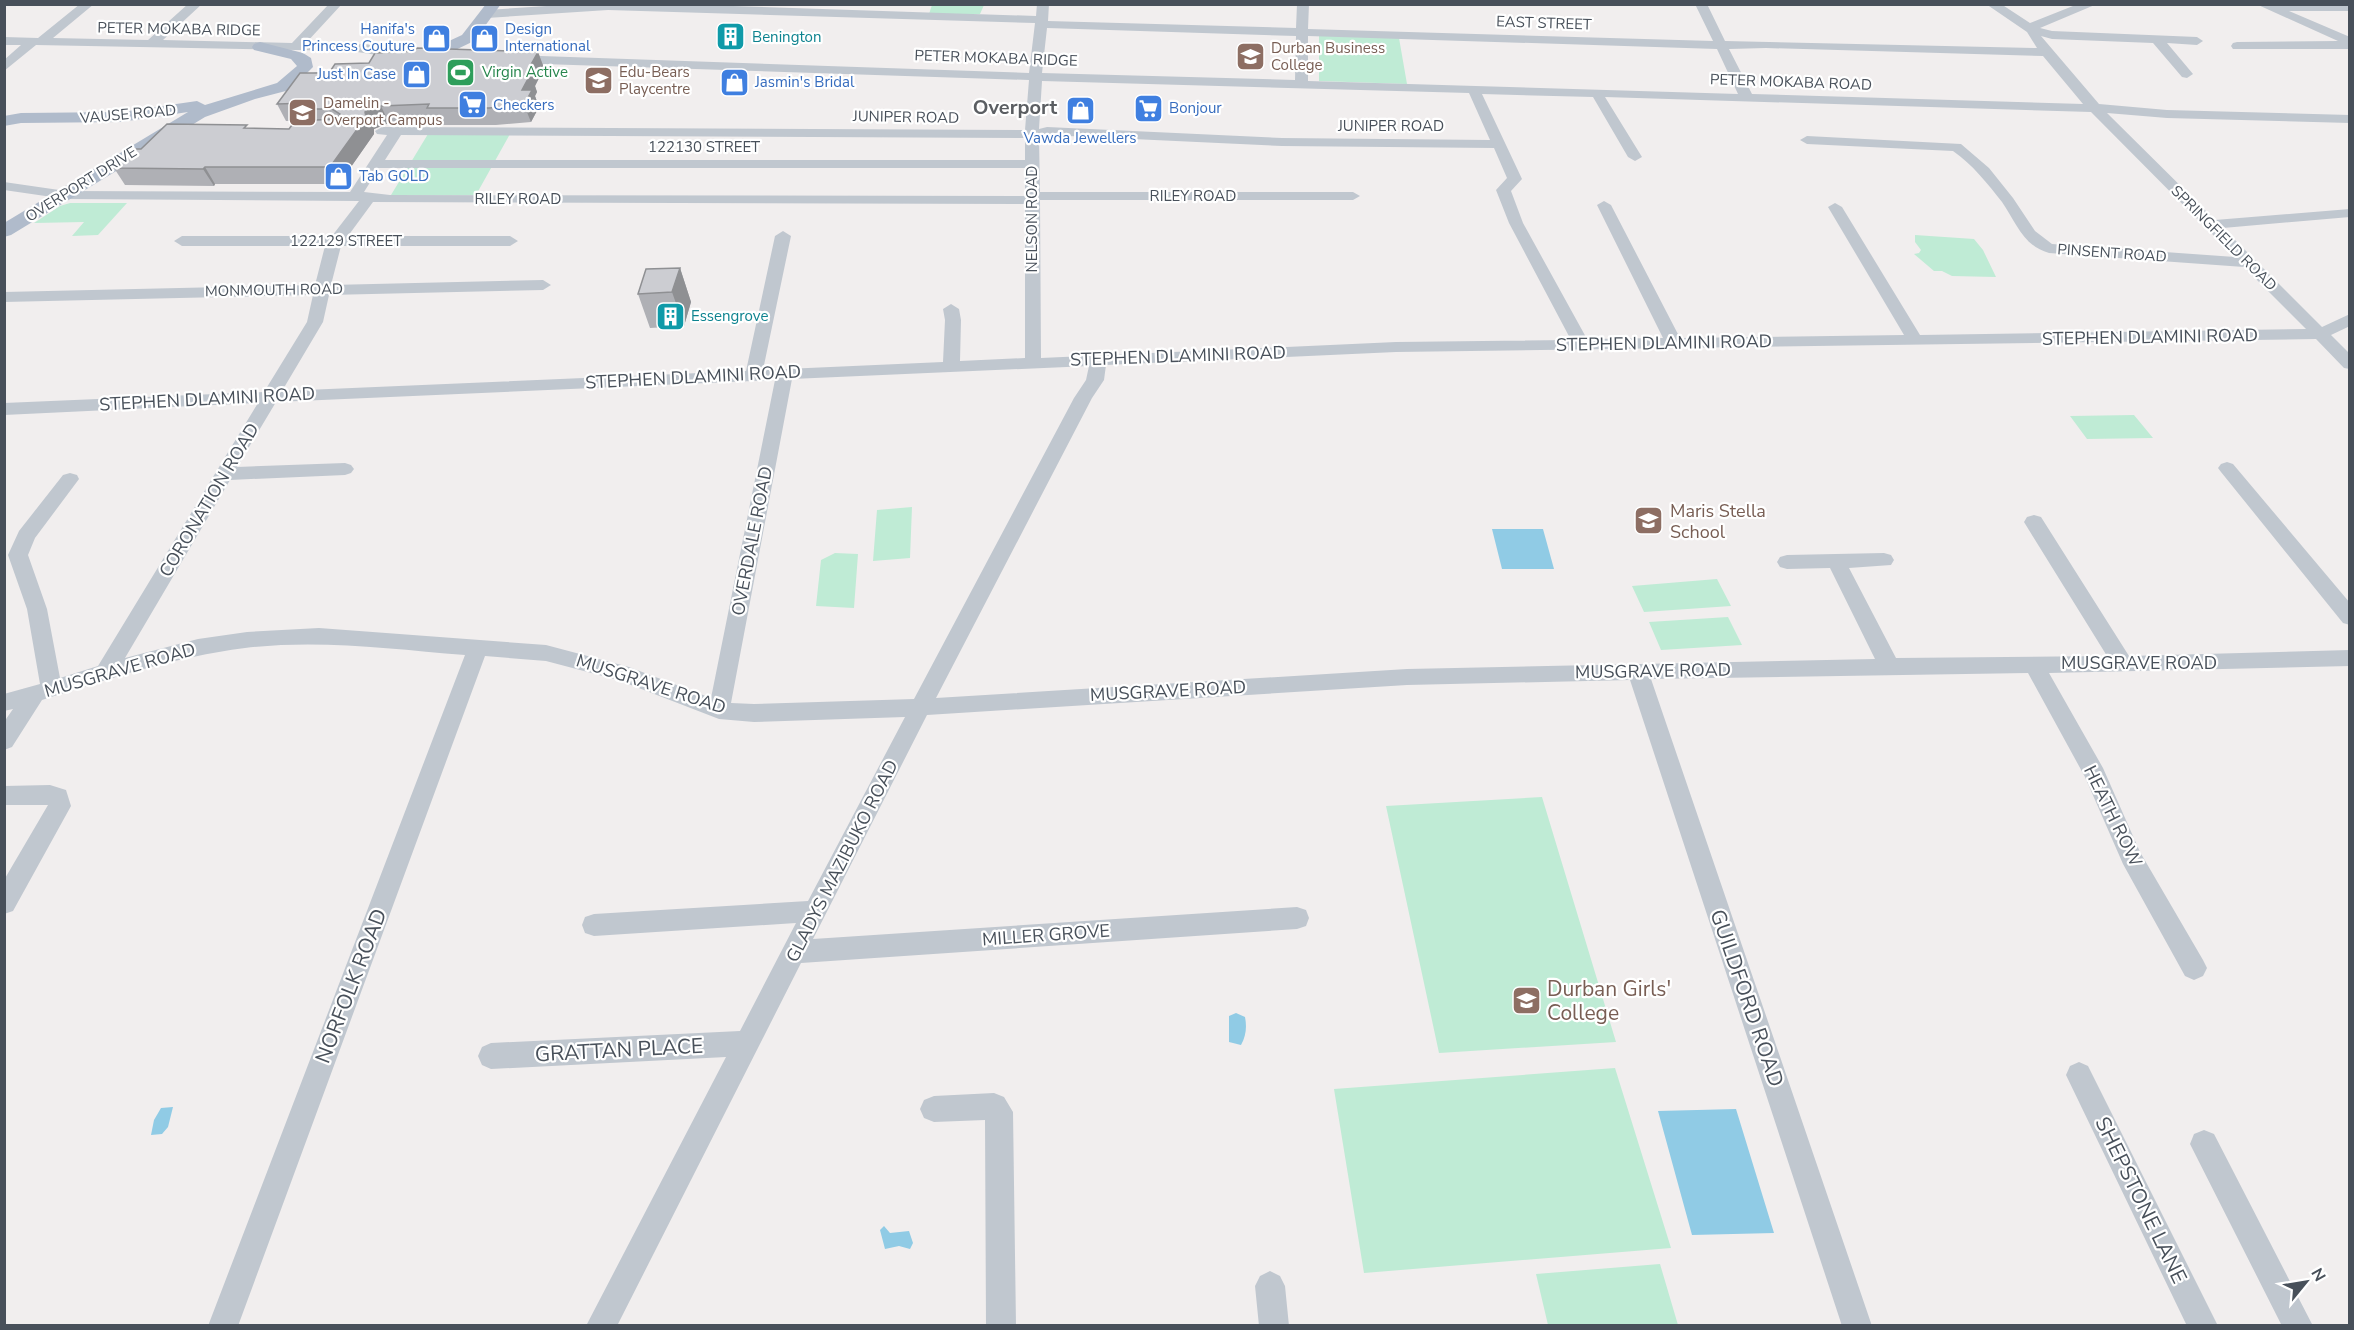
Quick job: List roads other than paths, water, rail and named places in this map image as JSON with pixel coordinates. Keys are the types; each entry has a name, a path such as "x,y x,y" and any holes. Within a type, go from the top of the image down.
{"main road":[{"path":"361,67 471,43 491,9"},
{"path":"260,47 297,56 305,61 302,71 283,86"},
{"name":"OVERPORT DRIVE","path":"4,231 199,113 249,95 342,72"},
{"name":"VAUSE ROAD","path":"10,119 122,117 170,112 249,95"},
{"path":"122,117 155,118 177,125"}],"street":[{"path":"4,67 87,4"},
{"path":"150,45 196,4"},
{"path":"295,47 336,4"},
{"name":"NELSON ROAD","path":"1033,362 1032,164 1035,76 1043,4"},
{"path":"1301,84 1303,4"},
{"path":"1701,4 1747,98"},
{"path":"1992,4 2036,32 2060,36 2197,41"},
{"path":"2036,32 2039,23 2091,4"},
{"path":"2036,32 2107,4"},
{"name":"EAST STREET","path":"491,9 608,6 924,10 1042,22 1302,32 1720,45 1766,44 2045,51"},
{"path":"2266,6 2349,7"},
{"path":"2266,6 2349,43"},
{"name":"SPRINGFIELD ROAD","path":"2036,32 2045,51 2069,81 2349,364"},
{"path":"2157,40 2187,74"},
{"name":"PETER MOKABA RIDGE","path":"4,41 352,48 423,55"},
{"path":"2237,46 2349,43"},
{"name":"PETER MOKABA RIDGE","path":"352,48 423,55"},
{"name":"PETER MOKABA RIDGE","path":"499,57 1475,91"},
{"path":"2052,107 2064,105 2071,100 2073,90 2069,81"},
{"path":"1475,91 1515,178 1503,190 1516,223 1581,344"},
{"name":"PETER MOKABA ROAD","path":"1475,91 1599,98 1747,98 2100,110"},
{"name":"PETER MOKABA ROAD","path":"1475,91 2349,118"},
{"path":"1599,98 1635,157"},
{"name":"JUNIPER ROAD","path":"389,131 1033,134 1052,131 1282,142 1500,144"},
{"name":"CORONATION ROAD","path":"105,673 315,322 319,312 321,289 335,241 361,198 389,131"},
{"name":"PINSENT ROAD","path":"1807,140 1956,147 1965,153 2001,192 2031,237 2049,248 2248,263"},
{"name":"122130 STREET","path":"376,164 1032,164"},
{"name":"RILEY ROAD","path":"4,186 66,195 361,198 1353,196"},
{"path":"1604,205 1674,343"},
{"path":"1834,207 1915,340"},
{"path":"2211,225 2349,213"},
{"path":"754,374 783,236"},
{"name":"122129 STREET","path":"182,241 510,241"},
{"name":"MONMOUTH ROAD","path":"4,297 543,285"},
{"path":"951,309 953,320 951,365"},
{"name":"STEPHEN DLAMINI ROAD","path":"4,409 951,365 1396,347 2320,334 2349,319"},
{"name":"GLADYS MAZIBUKO ROAD","path":"601,1326 1083,398 1095,380 1098,359"},
{"path":"1060,361 1077,379 1083,398"},
{"name":"OVERDALE ROAD","path":"719,710 785,373"},
{"path":"2227,468 2349,618"},
{"path":"224,474 345,469"},
{"path":"4,741 43,692 37,609 18,555 26,536 70,479"},
{"path":"2034,522 2122,662"},
{"path":"1787,562 1884,560"},
{"path":"1836,561 1890,667"},
{"name":"MUSGRAVE ROAD","path":"4,704 198,647 247,640 319,636 546,652 622,673 719,710 766,712 923,706 1407,677 2349,658"},
{"name":"NORFOLK ROAD","path":"223,1326 478,647"},
{"name":"HEATH ROW","path":"2034,664 2095,775 2131,856 2194,968"},
{"name":"GUILDFORD ROAD","path":"1638,671 1857,1326"},
{"path":"4,796 50,794 58,797 60,806 4,903"},
{"path":"594,925 816,910"},
{"name":"MILLER GROVE","path":"795,952 1297,918"},
{"name":"GRATTAN PLACE","path":"490,1056 748,1043"},
{"name":"SHEPSTONE LANE","path":"2079,1075 2203,1326"},
{"path":"934,1109 994,1106 999,1112 1001,1326"},
{"path":"2204,1144 2298,1326"},
{"path":"1270,1286 1274,1326"}],"water":[{"path":"1492,529 1543,529 1554,569 1502,569"},
{"path":"1236,1013 1245,1017 1246,1021 1245,1035 1241,1045 1229,1042 1229,1016"},
{"path":"173,1107 168,1127 162,1134 151,1135 154,1120 161,1108"},
{"path":"1736,1109 1774,1233 1692,1235 1658,1111"},
{"path":"884,1226 890,1233 909,1231 913,1243 910,1249 899,1246 885,1249 880,1230"}],"place":[{"name":"Benington","path":"731,37"},
{"name":"Hanifa's Princess Couture","path":"436,38"},
{"name":"Design International","path":"484,38"},
{"name":"Durban Business College","path":"1250,57"},
{"name":"Virgin Active","path":"461,72"},
{"name":"Just In Case","path":"417,74"},
{"name":"Edu-Bears Playcentre","path":"598,81"},
{"name":"Jasmin's Bridal","path":"734,82"},
{"name":"Checkers","path":"472,105"},
{"name":"Bonjour","path":"1148,108"},
{"name":"Vawda Jewellers","path":"1080,111"},
{"name":"Damelin - Overport Campus","path":"302,112"},
{"name":"Tab GOLD","path":"338,176"},
{"name":"Essengrove","path":"670,316"},
{"name":"Maris Stella School","path":"1649,521"},
{"name":"Durban Girls' College","path":"1526,1001"}],"district":[{"name":"Overport","path":"1015,107"}]}
